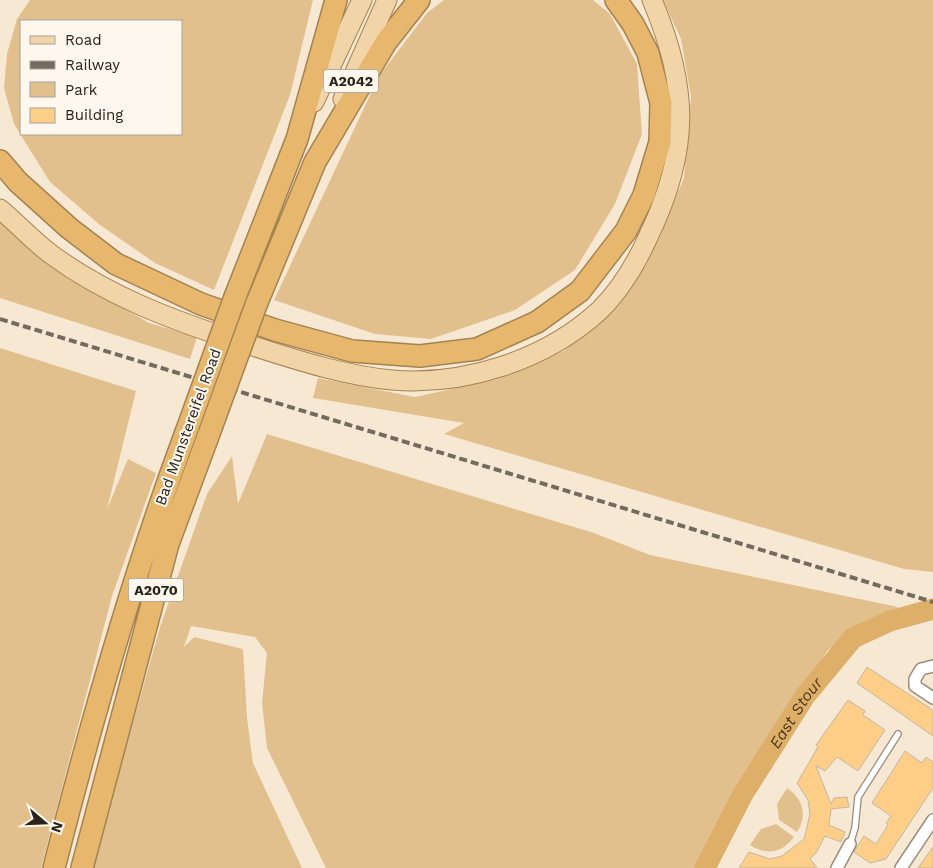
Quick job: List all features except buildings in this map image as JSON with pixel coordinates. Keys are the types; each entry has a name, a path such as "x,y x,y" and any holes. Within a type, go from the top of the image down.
{"highway":[{"path":"297,139 336,0"},
{"path":"315,162 386,42 419,0"},
{"path":"0,161 18,182 47,208 116,264 201,304 275,330 352,351 420,356 477,349 537,322 580,291 626,231 644,195 660,142 661,103 648,53 633,24 616,0"},
{"name":"Bad Munstereifel Road","path":"54,868 101,689 150,530 235,297 297,139"},
{"name":"Bad Munstereifel Road","path":"82,868 168,544 256,305 315,162"}],"main road":[{"name":"Bad Munstereifel Road","path":"297,139 362,0"},
{"name":"Bad Munstereifel Road","path":"315,162 387,0"},
{"path":"0,209 51,255 90,279 149,310 208,331 284,356 352,374 394,380 439,380 484,372 535,353 566,335 600,309 636,264 658,218 673,177 681,128 676,65 652,0"}],"street":[{"path":"933,666 921,669 915,679 915,686 933,698"},
{"path":"901,868 933,820"},
{"path":"838,868 850,844"}],"lane":[{"path":"850,844 856,828 858,797 898,734"}],"green space":[{"path":"30,0 313,0 290,95 214,290 155,263 100,225 50,182 21,135 182,135 182,20 20,20 20,134 14,124 4,88 7,54 17,19"},
{"path":"444,0 593,0 610,14 637,64 642,134 615,204 575,270 515,310 431,339 375,334 274,300 379,76 427,13"},
{"path":"663,0 933,0 933,572 904,569 444,434 464,423 313,398 318,378 415,397 497,379 564,351 646,265 684,178 691,97 681,39"},
{"path":"0,222 93,290 149,323 197,337 190,359 0,298"},
{"path":"0,348 136,391 107,509 128,459 156,473 112,596 41,868 0,868"},
{"path":"267,434 594,533 650,555 898,607 828,650 713,834 697,868 326,868 267,748 262,703 267,653 255,637 191,626 184,647 194,637 243,649 247,718 253,763 302,868 92,868 160,627 207,494 232,456 238,504"},
{"path":"787,788 797,797 802,808 802,820 797,832 779,820 777,804"},
{"path":"776,824 794,837 784,847 768,852 750,845 761,829"}],"waterway":[{"name":"East Stour","path":"705,868 743,794 805,696 853,638 890,621 933,609"}],"railway":[{"path":"0,319 933,602"}]}
